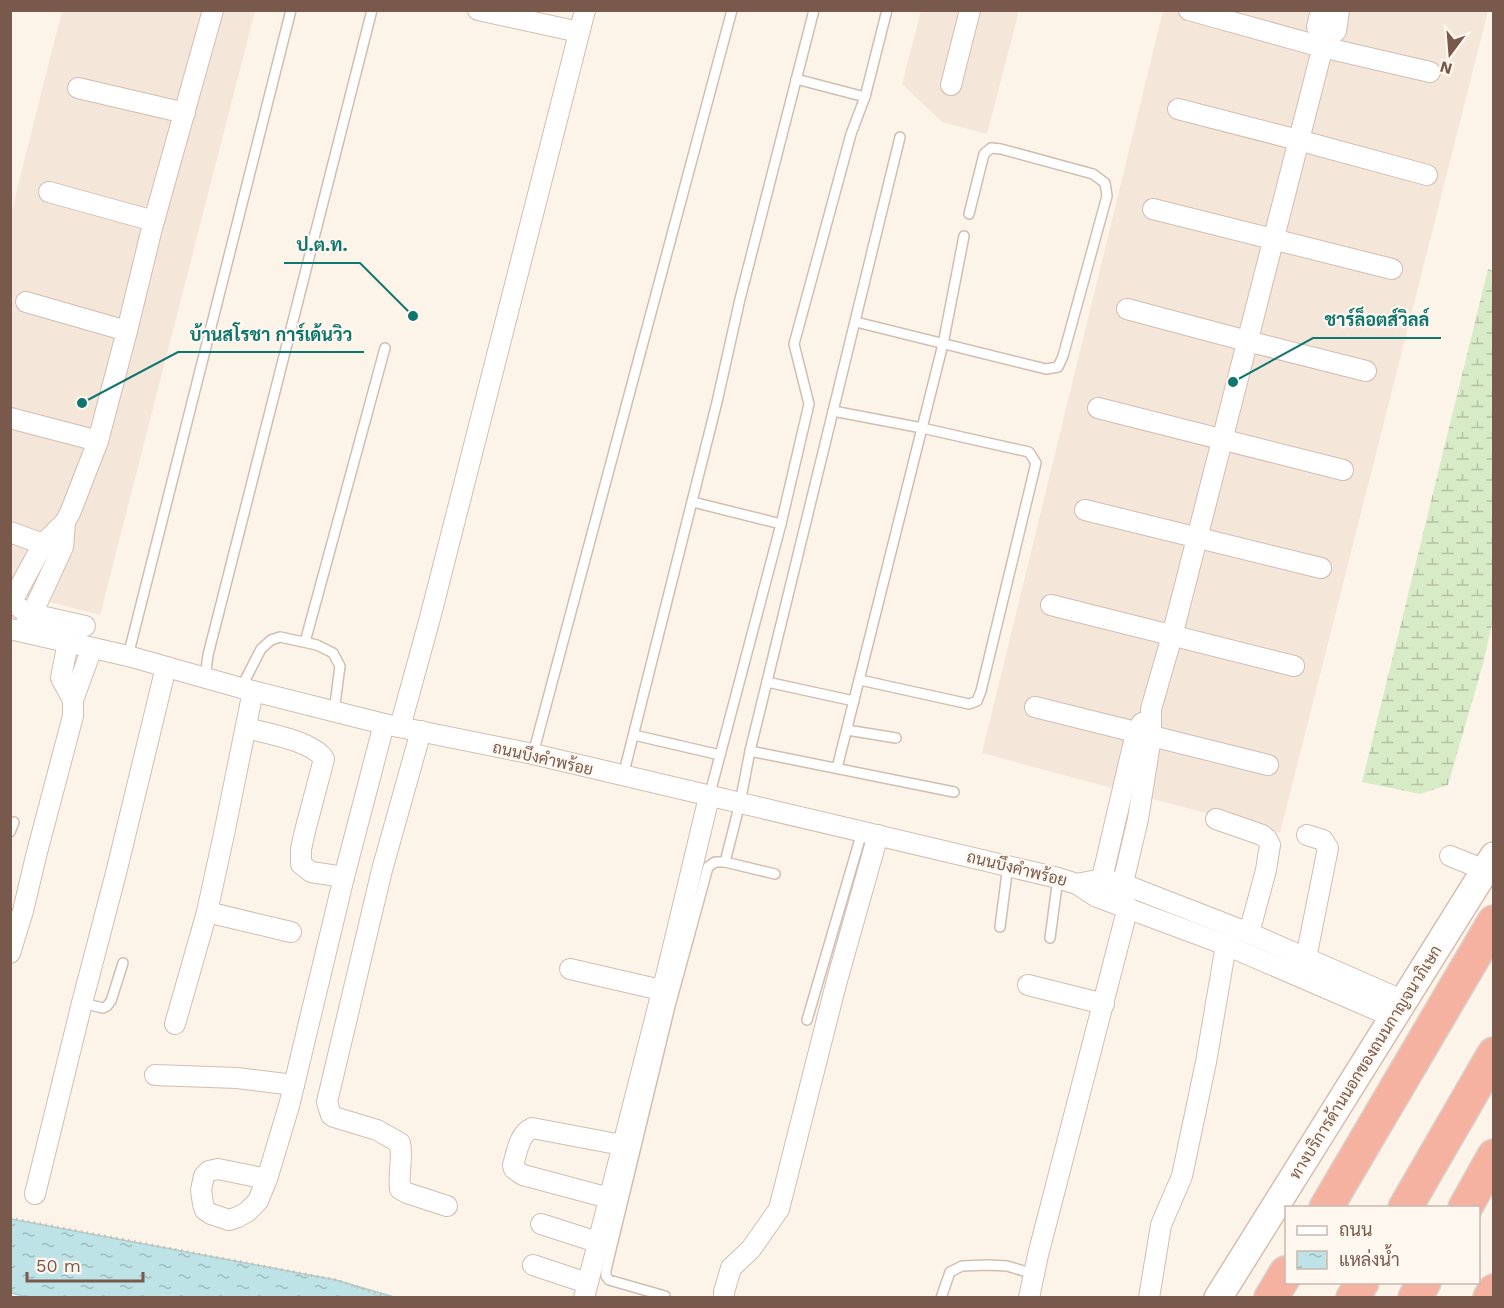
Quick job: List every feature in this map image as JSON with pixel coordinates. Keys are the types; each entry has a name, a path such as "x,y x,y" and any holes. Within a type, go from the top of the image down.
{"highway":[{"path":"1327,1206 1494,922"},
{"path":"1406,1206 1494,1054"},
{"path":"1466,1206 1494,1156"},
{"path":"1271,1298 1285,1276"},
{"path":"1353,1298 1361,1284"},
{"path":"1490,1298 1494,1291"}],"main road":[{"name":"ทางบริการด้านนอกของถนนกาญจนาภิเษก","path":"1218,1298 1490,863"}],"street":[{"path":"85,626 32,614 11,604 43,544 65,522 70,513 98,441 154,221 213,10"},
{"path":"478,10 579,32"},
{"path":"267,1179 290,1106 344,877 392,725 430,618 585,10"},
{"path":"951,85 970,10"},
{"path":"1190,10 1430,72"},
{"path":"1321,10 1317,27 1323,45"},
{"path":"1099,888 1117,816 1172,636 1323,45 1336,31 1339,10"},
{"path":"78,88 185,113"},
{"path":"1178,109 1427,175"},
{"path":"49,192 154,221"},
{"path":"1153,209 1392,269"},
{"path":"26,302 127,330"},
{"path":"1126,309 1366,371"},
{"path":"1098,408 1343,470"},
{"path":"10,418 98,441"},
{"path":"1084,510 1321,568"},
{"path":"16,630 32,614 63,547 65,522"},
{"path":"10,532 43,544 63,547"},
{"path":"1051,605 1294,666"},
{"name":"ถนนบึงคำพร้อย","path":"16,630 128,656 334,712 533,754 1077,884 1099,888 1123,884 1249,933 1306,958 1398,1009"},
{"path":"68,642 61,678 73,700"},
{"path":"10,953 17,909 36,856 73,716 73,700 92,648"},
{"path":"35,1194 166,667"},
{"path":"175,1024 207,912 246,728 247,690"},
{"path":"1035,707 1268,765"},
{"path":"246,728 301,743 322,755 324,759 301,849 302,864 311,872 344,877"},
{"path":"421,731 382,870 327,1102 334,1117 377,1130 400,1143 402,1154 400,1189 447,1206"},
{"path":"1029,1298 1038,1255 1104,1004 1123,906 1123,884 1138,819 1143,735"},
{"path":"532,1265 585,1290 709,796"},
{"path":"1117,816 1138,819"},
{"path":"1216,819 1262,835 1270,845 1266,870 1249,933"},
{"path":"724,1298 731,1268 751,1249 779,1209 836,984 870,833"},
{"path":"1306,958 1328,850 1323,840 1307,835"},
{"path":"1450,856 1490,863"},
{"name":"ถนนบึงคำพร้อย","path":"1099,888 1123,906 1398,1009"},
{"path":"207,912 291,932"},
{"path":"1149,1298 1161,1225 1182,1176 1206,1062 1226,945"},
{"path":"570,969 662,990"},
{"path":"1028,986 1104,1004"},
{"path":"155,1075 237,1078 294,1084"},
{"path":"609,1198 523,1175 514,1169 513,1165 522,1136 532,1128 622,1145"},
{"path":"541,1224 597,1242"}],"lane":[{"path":"128,656 291,10"},
{"path":"206,678 208,655 372,10"},
{"path":"533,754 732,10"},
{"path":"624,776 693,502 740,299 814,10"},
{"path":"709,796 781,524 809,404 794,344 851,134 865,97 887,10"},
{"path":"796,79 865,97"},
{"path":"726,862 750,751 900,137"},
{"path":"856,322 1046,369 1058,367 1107,196 1105,183 1094,174 991,148 984,154 969,213"},
{"path":"837,768 943,344 964,236"},
{"path":"306,642 385,348"},
{"path":"833,411 1029,452 1036,463 977,701 969,704 860,680"},
{"path":"693,502 781,524"},
{"path":"247,690 261,649 270,640 280,637 306,642 333,653 340,666 334,712"},
{"path":"768,682 854,702"},
{"path":"847,730 896,738"},
{"path":"634,735 720,755"},
{"path":"750,751 954,792"},
{"path":"10,832 14,822"},
{"path":"807,1020 870,833"},
{"path":"665,1296 609,1280 606,1270 670,1006 708,867 715,862 726,862 775,874"},
{"path":"1000,927 1008,866"},
{"path":"1050,938 1058,878"},
{"path":"82,1003 103,1008 107,1006 111,1001 123,963"},
{"path":"941,1298 950,1272 962,1266 1007,1266 1034,1274"}],"path":[{"path":"10,1218 336,1280 390,1298"}],"shaded area":[{"path":"62,11 255,11 100,615 11,592 11,213"},
{"path":"921,11 1019,11 987,134 942,122 902,84"},
{"path":"1163,11 1488,11 1280,833 982,753"}],"green space":[{"path":"1488,269 1494,271 1493,620 1483,664 1448,785 1420,794 1362,782"}],"water":[{"path":"11,1219 336,1280 394,1297 27,1297 11,1293"}],"place":[{"name":"ป.ต.ท.","path":"413,316"},
{"name":"ชาร์ล็อตส์วิลล์","path":"1233,382"},
{"name":"บ้านสโรชา การ์เด้นวิว","path":"82,403"}]}
